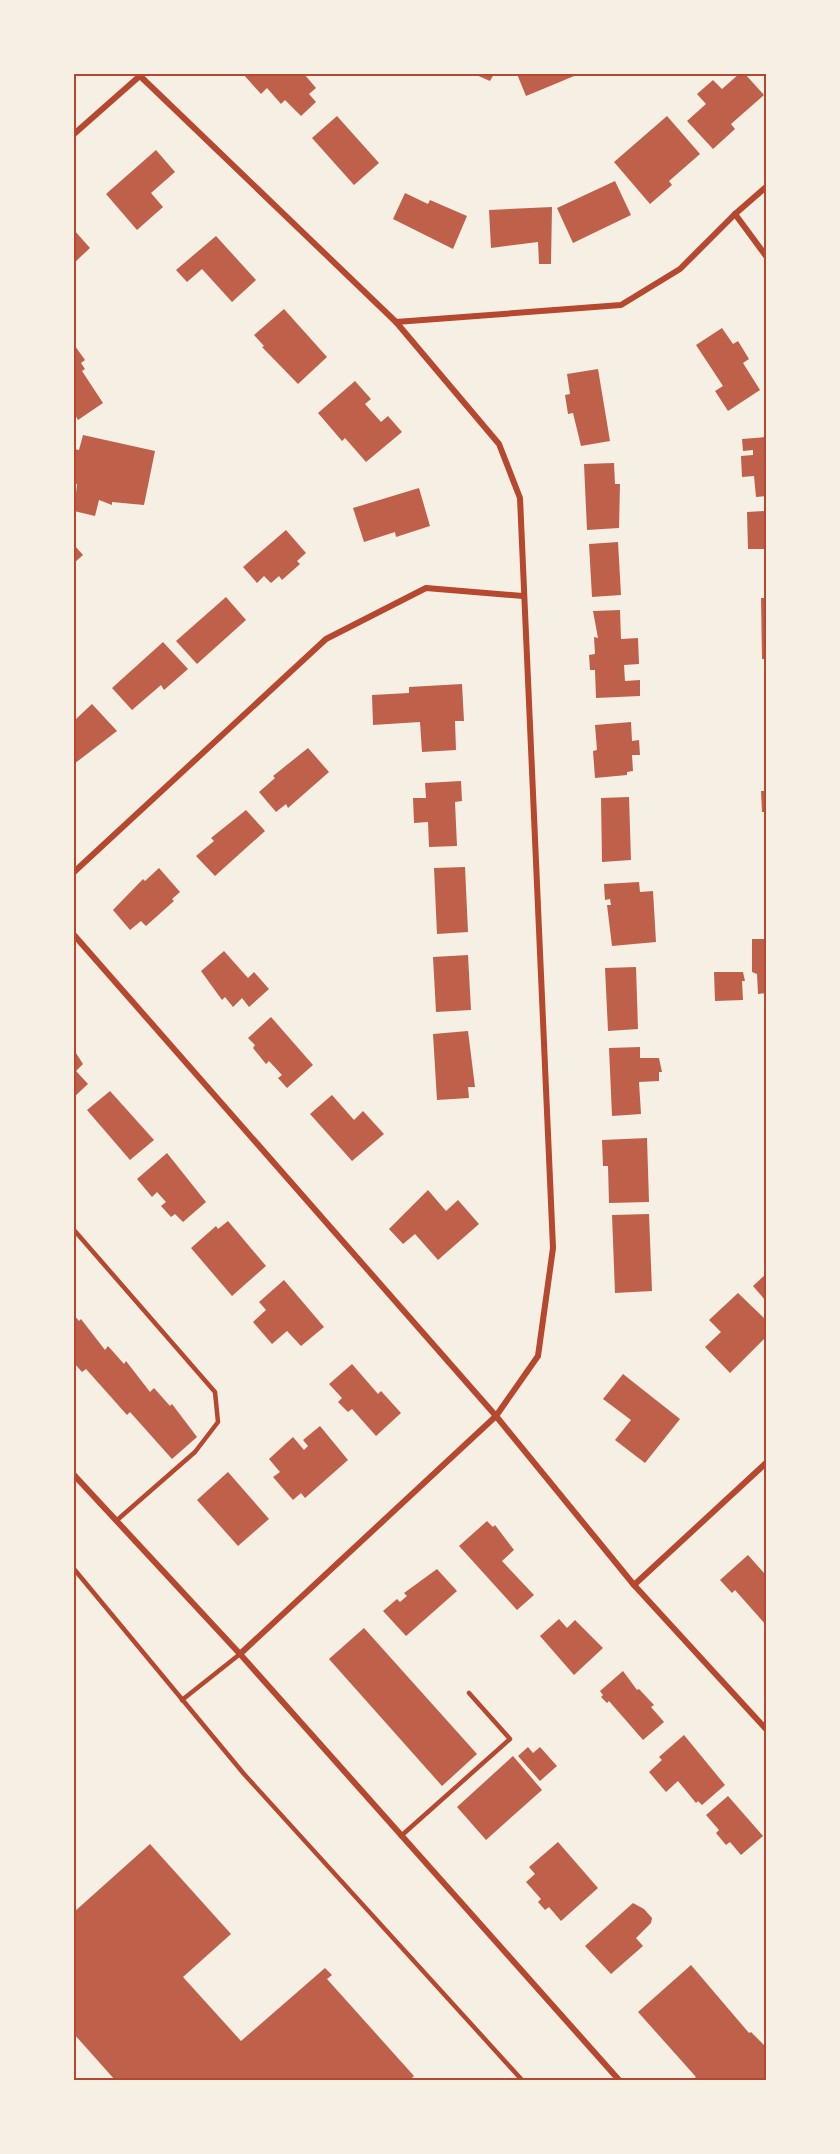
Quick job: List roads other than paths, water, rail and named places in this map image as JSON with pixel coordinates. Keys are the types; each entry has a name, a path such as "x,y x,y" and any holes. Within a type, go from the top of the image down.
{"street":[{"path":"74,134 140,74 396,322 499,444 520,498 552,1248 538,1356 496,1416 240,1654"},
{"path":"396,322 621,304 680,269 735,214 766,187"},
{"path":"735,214 766,256"},
{"path":"74,872 326,639 426,588 523,596"},
{"path":"74,935 496,1416 634,1585 766,1729"},
{"path":"634,1585 766,1463"},
{"path":"74,1475 240,1654 619,2080"}],"lane":[{"path":"74,1230 215,1392 218,1422 195,1452 116,1521"},
{"path":"74,1569 244,1774 522,2080"},
{"path":"182,1700 240,1654"},
{"path":"401,1836 510,1739 469,1693"}]}
